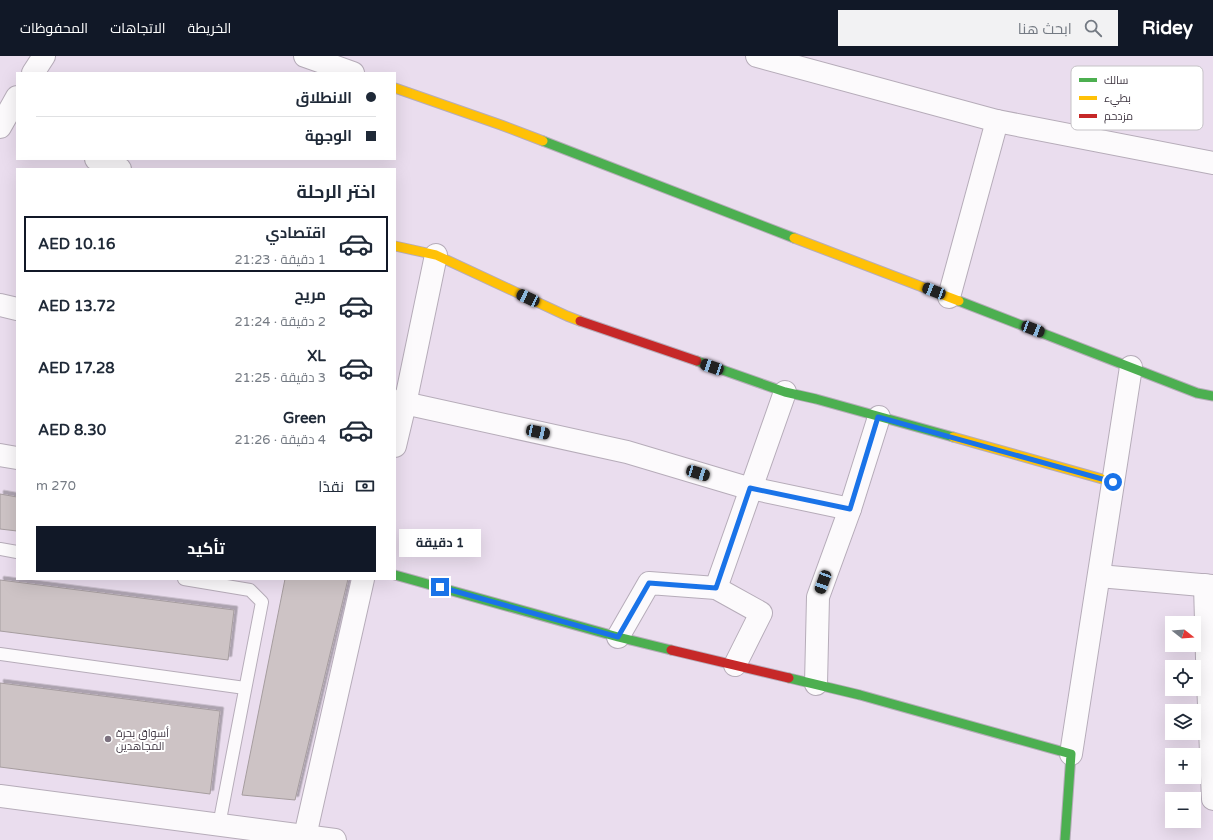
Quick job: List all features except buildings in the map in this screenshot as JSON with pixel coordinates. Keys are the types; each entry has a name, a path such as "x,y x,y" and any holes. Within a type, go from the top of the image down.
{"street":[{"path":"34,72 44,56"},
{"path":"305,56 350,72"},
{"path":"756,56 997,121 1213,164"},
{"path":"396,88 509,128 1197,393 1213,396"},
{"path":"7,125 16,100"},
{"path":"949,297 997,121"},
{"path":"98,160 118,168"},
{"path":"396,246 436,255 567,316 785,392 1113,482"},
{"path":"396,437 400,402 436,255"},
{"path":"0,305 16,309"},
{"path":"1065,840 1071,754 1131,367"},
{"path":"716,588 785,392"},
{"path":"400,402 627,452 750,488 850,509"},
{"path":"816,684 818,597 850,509 878,417"},
{"path":"0,454 16,458"},
{"path":"396,575 618,637 860,695 1071,754"},
{"path":"1098,576 1209,585 1207,658 1213,799"},
{"path":"305,836 363,580"},
{"path":"618,637 649,583 716,588 761,613 735,665"},
{"path":"0,796 335,840"}],"lane":[{"path":"0,549 16,552"},
{"path":"190,580 250,590 262,602 220,825"},
{"path":"0,654 245,688"}],"traffic: fast":[{"path":"543,141 794,238"},
{"path":"959,301 1197,393 1213,396"},
{"path":"697,361 785,392 816,399 953,437"},
{"path":"396,575 618,637 671,650"},
{"path":"789,678 860,695 1071,754 1065,840"}],"traffic: slow":[{"path":"396,88 543,141"},
{"path":"794,238 959,301"},
{"path":"396,246 436,255 580,321"},
{"path":"953,437 1113,482"}],"traffic: jam":[{"path":"580,321 697,361"},
{"path":"671,650 789,678"}],"place":[{"name":"أسواق بحرة المجاهدين","path":"108,739"}],"route":[{"path":"440,587 618,637 649,583 716,588 750,488 850,509 878,417 1113,482"}]}
